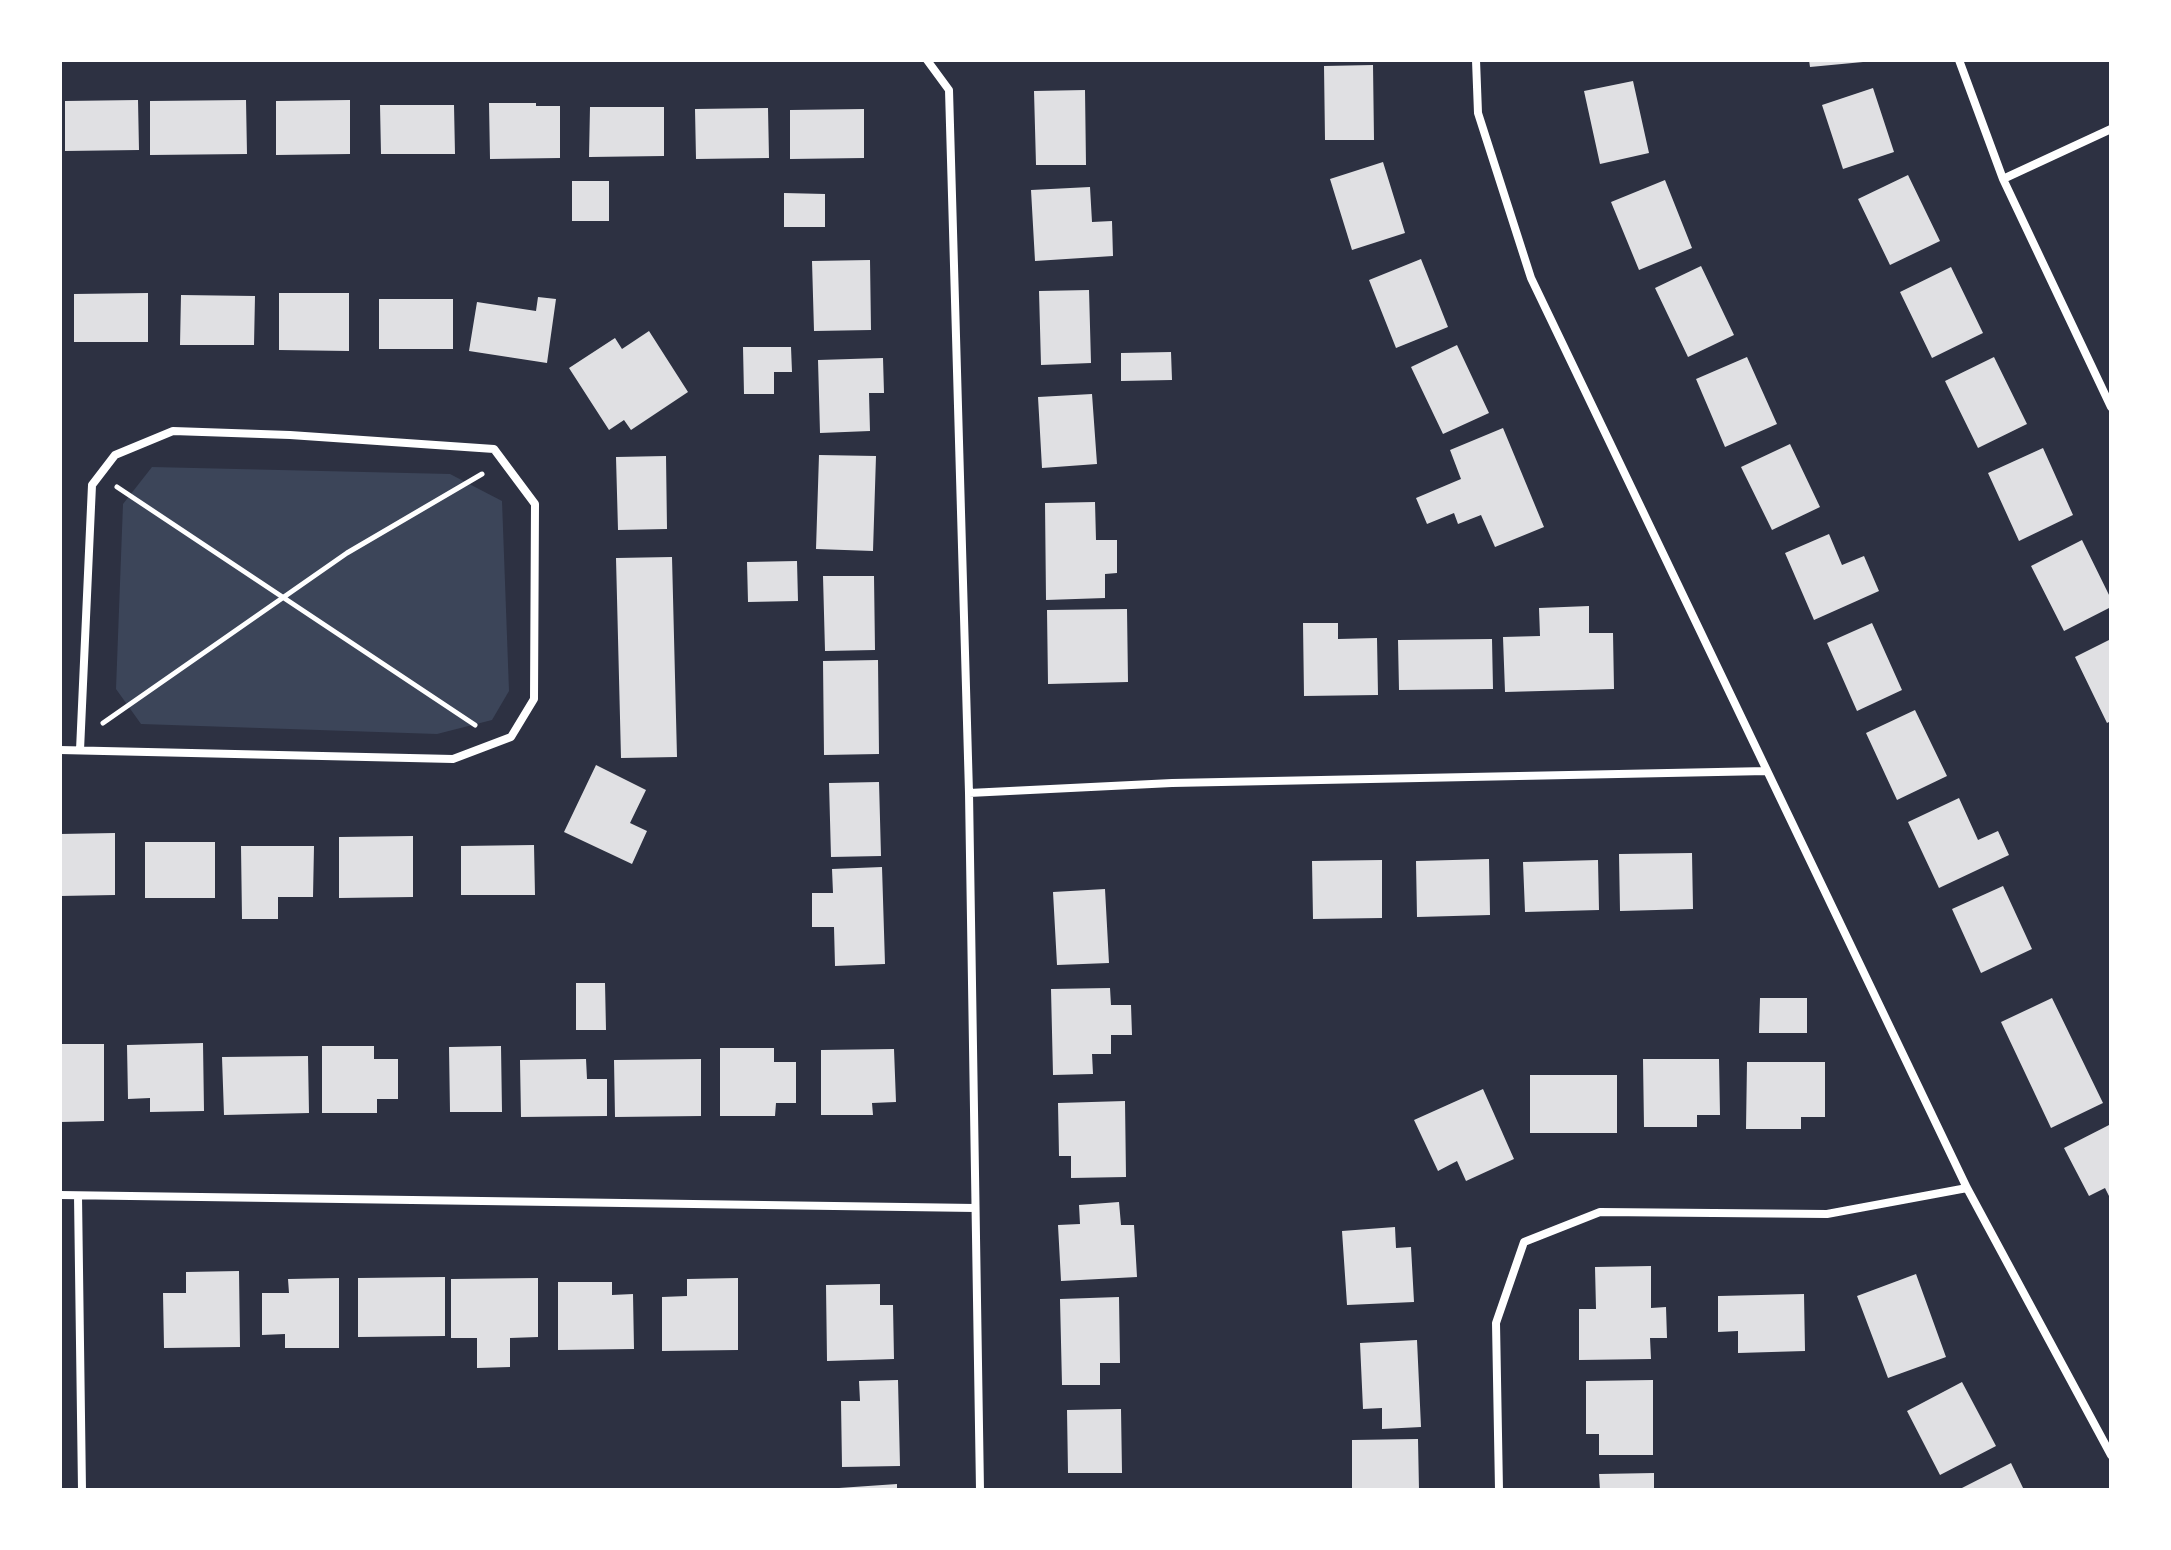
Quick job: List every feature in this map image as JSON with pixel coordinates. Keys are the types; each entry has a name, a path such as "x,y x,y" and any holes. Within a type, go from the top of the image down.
{"street":[{"path":"927,60 949,90 969,793 980,1490"},
{"path":"1476,60 1478,113 1531,278 1967,1188 2111,1455"},
{"path":"1959,60 2003,179 2111,407"},
{"path":"2003,179 2111,129"},
{"path":"60,750 453,759 511,737 534,699 535,504 494,449 290,435 173,431 115,455 92,485 80,750"},
{"path":"969,793 1172,783 1767,771"},
{"path":"1499,1490 1496,1323 1524,1242 1600,1212 1827,1214 1967,1188"},
{"path":"60,1195 975,1208"},
{"path":"78,1196 82,1490"}],"path":[{"path":"80,750 102,724 347,553 504,462"},
{"path":"99,476 499,741"}],"shaded area":[{"path":"152,467 450,474 502,501 509,691 492,720 437,734 141,724 116,689 123,504"}],"building":[{"path":"1809,60 1863,60 1863,62 1810,67"},
{"path":"1373,65 1374,140 1325,140 1324,66"},
{"path":"1633,81 1649,153 1600,164 1584,91"},
{"path":"1873,88 1894,152 1843,169 1822,105"},
{"path":"1085,90 1086,165 1036,165 1034,91"},
{"path":"138,100 139,150 65,151 65,101"},
{"path":"246,100 247,154 150,155 150,101"},
{"path":"350,100 350,154 276,155 276,101"},
{"path":"489,103 560,106 560,158 490,159"},
{"path":"380,105 454,105 455,154 381,154"},
{"path":"590,107 664,107 664,156 589,157"},
{"path":"768,108 769,158 696,159 695,109"},
{"path":"864,109 864,158 790,159 790,110"},
{"path":"1383,162 1405,233 1352,250 1330,179"},
{"path":"1908,175 1940,241 1890,265 1858,199"},
{"path":"1665,180 1692,248 1639,270 1611,202"},
{"path":"572,181 609,181 609,221 572,221"},
{"path":"1090,187 1092,222 1112,221 1113,256 1035,261 1031,190"},
{"path":"784,193 825,194 825,227 784,227"},
{"path":"1421,259 1448,327 1396,348 1369,280"},
{"path":"870,260 871,330 814,331 812,261"},
{"path":"1701,266 1734,335 1688,357 1655,288"},
{"path":"1951,267 1983,333 1932,358 1900,292"},
{"path":"1089,290 1091,363 1041,365 1039,291"},
{"path":"148,293 148,342 74,342 74,294"},
{"path":"279,293 349,293 349,351 279,350"},
{"path":"181,295 255,296 254,345 180,345"},
{"path":"538,297 556,299 547,363 469,351 477,302 536,311"},
{"path":"379,299 453,299 453,349 379,349"},
{"path":"649,331 688,392 631,430 624,420 609,430 569,368 615,338 622,349"},
{"path":"1457,345 1489,413 1443,434 1411,367"},
{"path":"743,347 791,347 792,372 774,372 774,394 744,394"},
{"path":"1171,352 1172,380 1121,381 1121,353"},
{"path":"1747,357 1777,424 1725,447 1696,379"},
{"path":"1994,357 2027,424 1978,448 1945,381"},
{"path":"883,358 884,393 869,393 870,431 820,433 818,360"},
{"path":"1092,394 1097,464 1042,468 1038,397"},
{"path":"1503,428 1544,527 1495,547 1481,515 1458,524 1454,513 1427,524 1416,498 1461,479 1450,450"},
{"path":"1790,444 1820,507 1772,530 1741,467"},
{"path":"2043,448 2073,515 2019,541 1988,473"},
{"path":"819,455 876,456 873,551 816,549"},
{"path":"666,456 667,529 618,530 616,457"},
{"path":"1095,502 1096,540 1117,540 1117,573 1105,574 1105,598 1046,600 1045,503"},
{"path":"1829,534 1842,565 1864,556 1879,591 1814,620 1785,553"},
{"path":"2082,540 2111,599 2111,607 2064,631 2031,566"},
{"path":"672,557 677,757 621,758 616,558"},
{"path":"797,561 798,601 748,602 747,562"},
{"path":"823,576 874,576 875,650 825,651"},
{"path":"1589,606 1589,633 1613,633 1614,689 1505,692 1503,637 1540,636 1539,608"},
{"path":"1127,609 1128,682 1048,684 1047,610"},
{"path":"1303,623 1338,623 1338,639 1377,638 1378,695 1304,696"},
{"path":"1872,623 1902,690 1857,711 1827,643"},
{"path":"1492,639 1493,689 1399,690 1398,640"},
{"path":"2111,639 2111,721 2107,723 2075,657"},
{"path":"878,660 879,754 824,755 823,661"},
{"path":"1915,710 1947,776 1897,800 1866,733"},
{"path":"596,765 646,790 630,823 647,831 632,864 564,832"},
{"path":"879,782 881,856 831,857 829,783"},
{"path":"1959,798 1978,840 1998,831 2009,855 1939,888 1908,822"},
{"path":"115,833 115,895 60,896 60,834"},
{"path":"413,836 413,897 339,898 339,837"},
{"path":"145,842 215,842 215,898 145,898"},
{"path":"534,845 535,895 461,895 461,846"},
{"path":"241,846 314,846 313,897 278,897 278,919 242,919"},
{"path":"1692,853 1693,909 1620,911 1619,854"},
{"path":"1489,859 1490,915 1417,917 1416,861"},
{"path":"1382,860 1382,918 1313,919 1312,861"},
{"path":"1598,860 1599,910 1525,912 1523,862"},
{"path":"882,867 885,964 835,966 834,927 812,927 812,893 833,893 832,869"},
{"path":"2003,886 2032,949 1981,973 1952,909"},
{"path":"1105,889 1109,963 1057,965 1053,892"},
{"path":"576,983 605,983 606,1030 576,1030"},
{"path":"1110,988 1111,1005 1131,1005 1132,1035 1111,1035 1111,1054 1092,1054 1093,1074 1053,1075 1051,989"},
{"path":"1760,998 1807,998 1807,1033 1759,1033"},
{"path":"2052,998 2103,1103 2051,1128 2001,1022"},
{"path":"203,1043 204,1111 150,1112 150,1098 128,1099 127,1045"},
{"path":"60,1044 104,1044 104,1121 60,1122"},
{"path":"322,1046 374,1046 374,1059 398,1059 398,1099 377,1099 377,1113 322,1113"},
{"path":"501,1046 502,1112 450,1112 449,1047"},
{"path":"720,1048 774,1048 774,1062 796,1062 796,1103 776,1103 775,1116 720,1116"},
{"path":"894,1049 896,1102 872,1103 873,1115 821,1115 821,1050"},
{"path":"308,1056 309,1113 224,1115 222,1057"},
{"path":"586,1059 587,1079 607,1079 607,1116 521,1117 520,1060"},
{"path":"701,1059 701,1116 615,1117 614,1060"},
{"path":"1643,1059 1719,1059 1720,1115 1697,1115 1697,1127 1644,1127"},
{"path":"1747,1062 1825,1062 1825,1117 1801,1117 1801,1129 1746,1129"},
{"path":"1530,1075 1617,1075 1617,1133 1530,1133"},
{"path":"1483,1089 1514,1159 1466,1181 1457,1161 1438,1171 1414,1120"},
{"path":"1125,1101 1126,1177 1071,1178 1071,1156 1059,1156 1058,1103"},
{"path":"2111,1124 2111,1200 2105,1188 2089,1196 2064,1148"},
{"path":"1119,1202 1121,1225 1134,1225 1137,1277 1061,1281 1058,1225 1080,1224 1079,1205"},
{"path":"1395,1227 1396,1248 1411,1247 1414,1302 1347,1305 1342,1231"},
{"path":"1651,1266 1651,1308 1666,1307 1667,1338 1650,1338 1651,1359 1579,1360 1579,1309 1596,1309 1595,1267"},
{"path":"239,1271 240,1347 164,1348 163,1293 186,1293 186,1272"},
{"path":"1916,1274 1946,1357 1888,1378 1857,1296"},
{"path":"445,1277 445,1336 358,1337 358,1278"},
{"path":"339,1278 339,1348 285,1348 285,1334 262,1335 262,1293 289,1293 288,1279"},
{"path":"538,1278 538,1337 510,1338 510,1367 477,1368 477,1338 451,1338 451,1279"},
{"path":"738,1278 738,1350 662,1351 662,1297 687,1296 687,1279"},
{"path":"558,1282 612,1282 612,1295 633,1294 634,1349 558,1350"},
{"path":"880,1284 880,1305 893,1305 894,1359 827,1361 826,1285"},
{"path":"1804,1294 1805,1351 1738,1353 1738,1331 1718,1332 1718,1296"},
{"path":"1119,1297 1120,1363 1100,1363 1100,1385 1062,1385 1060,1299"},
{"path":"1417,1340 1421,1427 1382,1429 1382,1408 1363,1409 1360,1343"},
{"path":"898,1380 900,1466 842,1467 841,1401 860,1401 859,1381"},
{"path":"1653,1380 1653,1455 1599,1455 1599,1434 1586,1434 1586,1381"},
{"path":"1962,1382 1996,1446 1940,1475 1907,1411"},
{"path":"1121,1409 1122,1473 1068,1473 1067,1410"},
{"path":"1418,1439 1419,1490 1352,1490 1352,1440"},
{"path":"2011,1463 2024,1490 1958,1490"},
{"path":"1654,1473 1654,1490 1600,1490 1599,1474"},
{"path":"897,1484 897,1490 839,1490 839,1488"}]}
